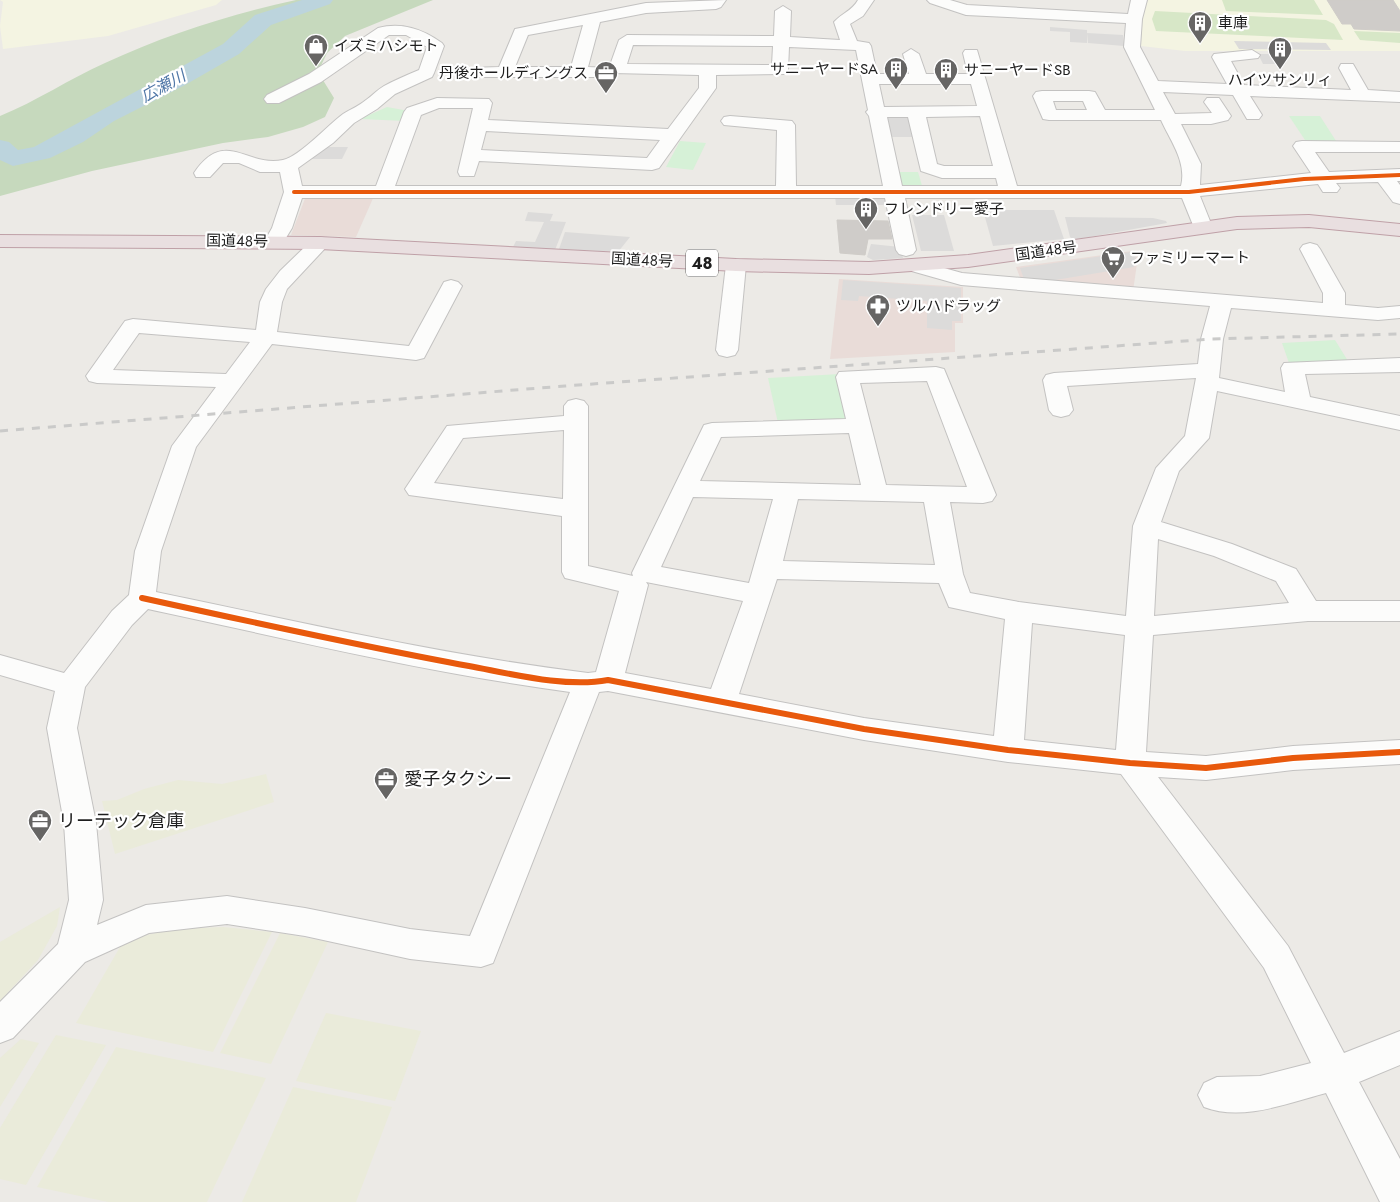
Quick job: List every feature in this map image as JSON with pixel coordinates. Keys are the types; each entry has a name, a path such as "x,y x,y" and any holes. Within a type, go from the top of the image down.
{"highway":[{"name":"国道48号","path":"0,241 320,243 793,268 911,258 1024,254 1202,226 1236,223 1309,221 1400,230"}],"street":[{"path":"505,72 521,32 646,8 716,4 718,0"},
{"path":"850,45 842,22 858,13 866,0"},
{"path":"935,0 966,10 1134,19"},
{"path":"1139,0 1134,19 1132,47 1141,61 1151,86 1192,164 1193,176 1189,192 1202,226"},
{"path":"783,11 780,42 780,70 617,69 627,40 751,33 780,42 863,46 892,192 911,258 961,280 1378,314 1400,312"},
{"path":"578,72 594,18"},
{"path":"202,173 218,157 242,158 260,166 288,166 327,139 348,119 371,105 389,90 426,73 436,46 423,35 398,27 384,31 371,42 314,78 273,99"},
{"path":"971,53 1009,191"},
{"path":"911,54 919,79"},
{"path":"1252,56 1220,56 1253,115"},
{"path":"1347,68 1362,94"},
{"path":"472,155 652,164 707,88 708,70"},
{"path":"476,72 605,72"},
{"path":"876,79 978,79"},
{"path":"1151,86 1400,97"},
{"path":"384,191 413,112 437,102 483,103 462,191"},
{"path":"1099,115 1211,119 1222,116 1213,102"},
{"path":"875,112 987,111"},
{"path":"916,112 928,167 942,172 1004,172"},
{"path":"730,121 758,116 786,125 786,192"},
{"path":"479,126 672,135"},
{"path":"1326,182 1302,146 1400,147"},
{"path":"274,242 282,228 294,192 288,166"},
{"path":"294,192 1189,192 1392,175 1400,198"},
{"path":"73,952 86,900 80,823 62,728 71,685 122,618 142,598 148,551 184,446 265,337 269,326 270,310 274,295 295,267 320,243"},
{"path":"1310,249 1334,293 1334,310"},
{"path":"727,350 736,265"},
{"path":"233,382 97,376 133,326 265,337 416,353 451,286"},
{"path":"1222,302 1212,339 1208,376 1197,438 1168,468 1146,526 1130,763 1276,957 1400,1200"},
{"path":"1299,402 1292,368 1400,365"},
{"path":"686,489 936,496 983,495 936,374 847,377 876,494"},
{"path":"1061,410 1054,380 1208,376 1299,402 1400,423"},
{"path":"0,1027 73,952 146,919 227,910 305,922 410,944 481,952 598,682 634,586 575,572 576,414 455,431 418,489 574,509"},
{"path":"860,426 712,430 645,573 762,582 950,574"},
{"path":"721,703 762,582 787,492"},
{"path":"936,496 950,574 959,600 1019,612 1138,627 1308,611 1400,611"},
{"path":"1146,526 1223,550 1286,575 1308,611"},
{"path":"142,598 391,652 518,675 598,682 864,729 1008,750 1130,763 1206,768 1294,758 1400,752"},
{"path":"1008,750 1019,612"},
{"path":"0,665 71,685"},
{"path":"1217,1095 1260,1093 1336,1074 1400,1048"}],"shaded area":[{"path":"0,0 222,0 216,5 108,36 3,49 0,26 3,2"},
{"path":"1148,0 1400,0 1400,51 1185,51 1141,46 1143,11"},
{"path":"1050,27 1087,30 1087,43 1070,42 1070,32 1050,31"},
{"path":"1087,33 1123,35 1124,46 1088,43"},
{"path":"1234,41 1326,43 1331,50 1239,49"},
{"path":"1258,54 1280,54 1286,64 1263,64"},
{"path":"887,115 902,115 911,118 915,137 886,137 882,118"},
{"path":"322,147 348,147 342,159 308,159"},
{"path":"306,196 374,196 356,237 291,235"},
{"path":"835,196 887,196 889,205 836,205"},
{"path":"983,210 1054,210 1064,239 993,246"},
{"path":"528,212 553,214 550,221 566,222 555,250 513,247 516,241 535,242 544,222 525,221"},
{"path":"912,215 944,215 954,251 921,251"},
{"path":"1065,217 1153,218 1166,221 1167,223 1073,240 1070,237"},
{"path":"565,232 630,237 618,252 559,249"},
{"path":"871,244 900,247 903,258 873,260 867,257"},
{"path":"1139,250 1133,291 1021,280 1016,267"},
{"path":"1137,251 1134,267 1049,281 1024,279 1020,268"},
{"path":"839,279 963,287 963,323 955,323 955,352 830,359"},
{"path":"843,280 961,288 961,321 952,321 952,330 927,328 927,301 859,296 858,301 841,300"},
{"path":"266,774 274,802 115,854 102,801 117,800 144,789 178,780 222,784"},
{"path":"60,907 57,926 38,960 0,1001 0,942"},
{"path":"223,927 272,932 213,1052 76,1023 124,940 174,929"},
{"path":"280,933 328,942 271,1064 220,1053"},
{"path":"326,1013 421,1031 395,1101 296,1081"},
{"path":"56,1035 106,1045 26,1185 0,1179 0,1128"},
{"path":"21,1039 39,1043 0,1107 0,1058"},
{"path":"116,1047 266,1078 207,1202 108,1202 37,1187"},
{"path":"293,1087 392,1107 356,1202 242,1202"}],"green space":[{"path":"296,0 433,0 345,36 327,53 318,72 334,98 325,117 303,127 268,137 223,143 92,171 0,196 0,116 27,104 92,69 151,43 223,19"},
{"path":"1222,0 1314,0 1323,15 1226,11"},
{"path":"1155,11 1326,20 1334,24 1343,40 1156,31 1152,19"},
{"path":"1354,31 1400,33 1400,43 1360,40"},
{"path":"387,107 409,111 405,121 360,119"},
{"path":"1289,116 1320,116 1338,144 1307,143"},
{"path":"680,141 706,143 693,170 666,167"},
{"path":"891,172 918,172 923,189 895,189"},
{"path":"1335,340 1348,361 1289,363 1282,343"},
{"path":"840,374 853,420 778,423 768,378"}],"building":[{"path":"1327,0 1393,0 1400,11 1400,31 1354,29 1351,24 1342,24"},
{"name":"フレンドリー愛子","path":"837,220 888,221 892,239 868,239 865,255 840,253"}],"waterway":[{"name":"広瀬川","path":"0,147 13,158 41,153 74,137 106,116 177,80 231,49 263,20 323,0"}],"railway":[{"path":"0,431 565,386 1212,339 1400,334"}],"cycle path":[{"path":"294,192 1189,192 1304,179 1400,175"},
{"path":"142,598 391,652 519,675 588,684 608,680 864,729 1008,750 1130,763 1206,768 1293,758 1400,752"}],"place":[{"name":"車庫","path":"1200,44"},
{"name":"イズミハシモト","path":"316,67"},
{"name":"ハイツサンリィ","path":"1280,70"},
{"name":"サニーヤードSA","path":"896,90"},
{"name":"サニーヤードSB","path":"946,91"},
{"name":"丹後ホールディングス","path":"606,94"},
{"name":"フレンドリー愛子","path":"866,230"},
{"name":"ファミリーマート","path":"1113,279"},
{"name":"ツルハドラッグ","path":"878,327"},
{"name":"愛子タクシー","path":"386,800"},
{"name":"リーテック倉庫","path":"40,842"}]}
